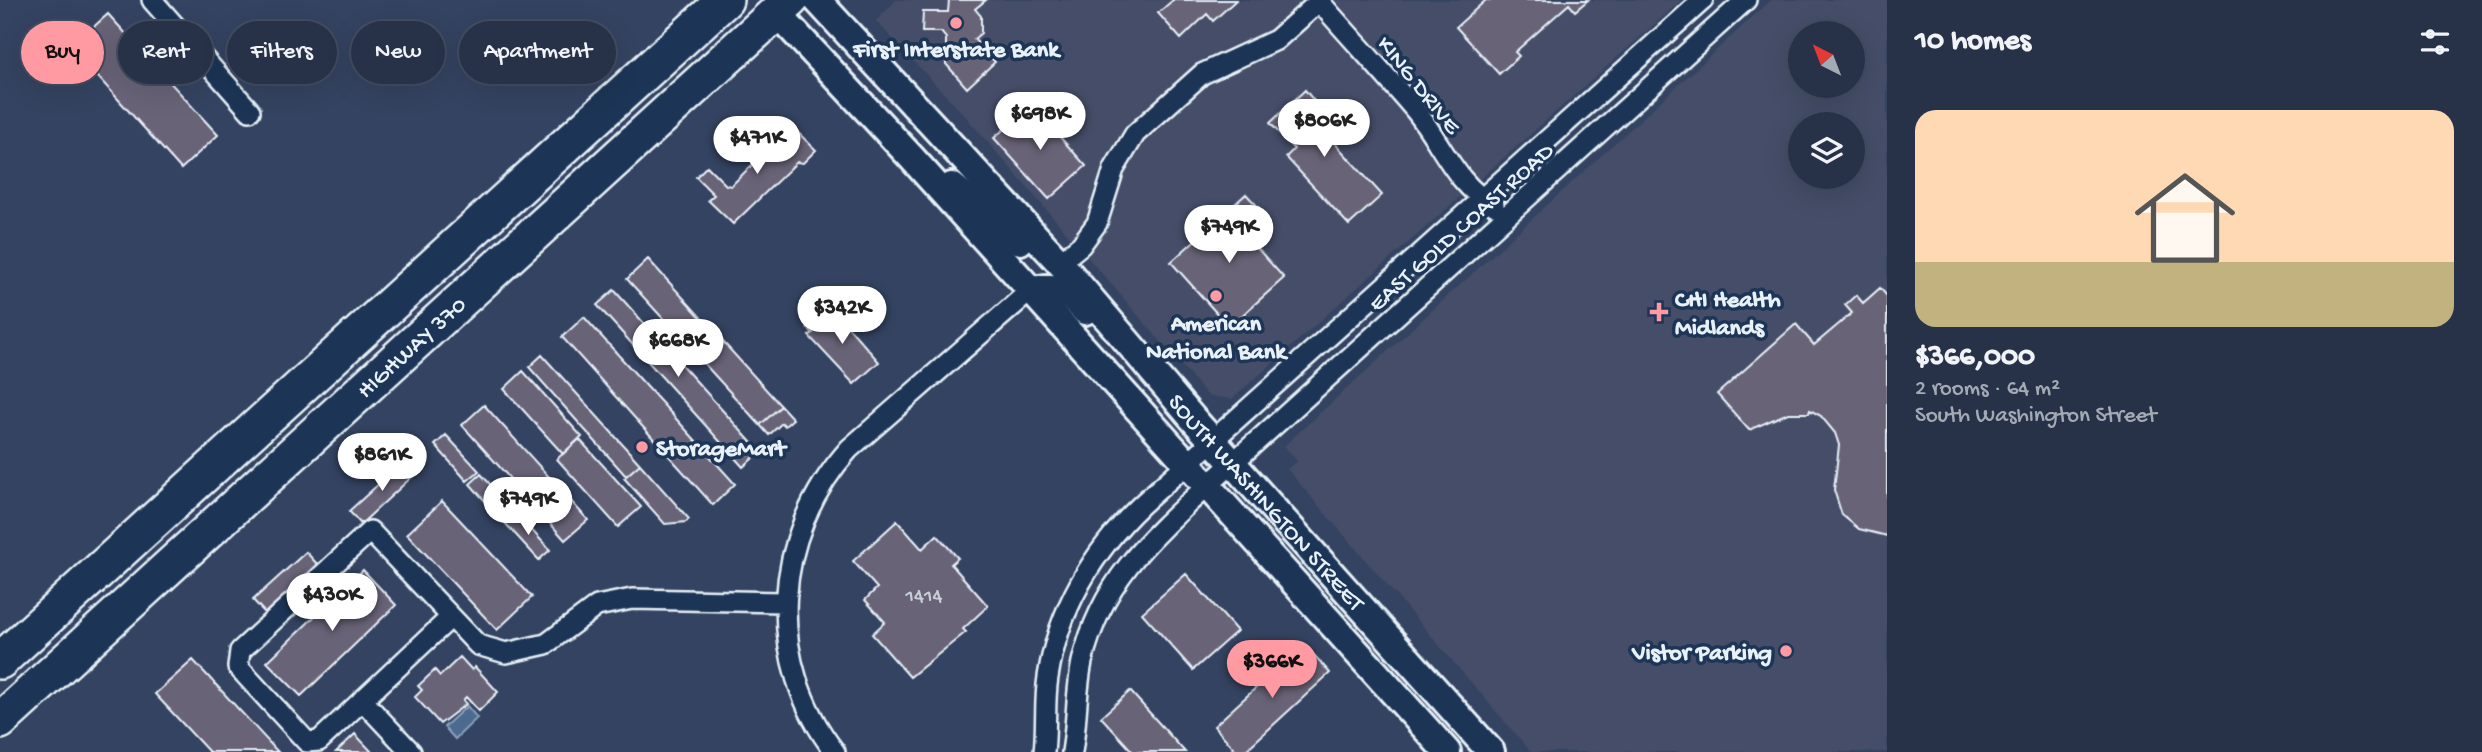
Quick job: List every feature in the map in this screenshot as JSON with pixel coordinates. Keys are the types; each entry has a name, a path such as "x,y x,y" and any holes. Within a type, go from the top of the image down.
{"highway":[{"name":"HIGHWAY 370","path":"0,661 725,0"},
{"name":"HIGHWAY 370","path":"0,720 528,238 776,3"}],"main road":[{"name":"SOUTH WASHINGTON STREET","path":"817,0 1060,262 1213,441 1491,752"},
{"name":"SOUTH WASHINGTON STREET","path":"776,3 1206,487 1447,752"},
{"path":"911,156 1011,231 1039,261 1049,265 1060,262"},
{"path":"1030,290 1051,285 1064,290 1141,373 1160,379"}],"street":[{"path":"152,0 250,110"},
{"path":"1060,262 1081,245 1097,223 1114,169 1135,134 1202,74 1276,40 1320,0"},
{"name":"KING DRIVE","path":"1320,0 1415,110 1463,179 1482,200 1494,228"},
{"name":"EAST GOLD COAST ROAD","path":"1044,752 1048,677 1054,646 1081,580 1096,555 1123,522 1703,0"},
{"name":"EAST GOLD COAST ROAD","path":"1072,752 1082,665 1095,621 1107,595 1138,553 1206,487 1746,0"},
{"name":"KING DRIVE","path":"1482,200 1510,213"},
{"path":"835,752 815,721 798,682 791,657 784,602 804,520 835,464 867,432 1030,290"},
{"path":"450,618 319,740 307,742 238,667 240,651 370,531 478,645 506,653 545,644 597,606 632,598 784,602"},
{"path":"362,700 411,752"}],"shaded area":[{"path":"896,0 1682,0 1232,399 1208,396 965,116 876,21"},
{"name":"CHI Health Midlands","path":"1771,0 1887,0 1887,752 1531,752 1287,469 1297,461 1284,446"},
{"path":"467,706 477,718 455,739 444,727"}],"building":[{"path":"949,0 986,0 975,9 981,16 981,33 974,39 995,62 967,88 946,64 946,38 941,32 922,32 923,12 948,12"},
{"path":"1173,0 1236,0 1213,21 1207,14 1181,39 1158,13"},
{"path":"1486,0 1588,0 1575,11 1569,4 1515,52 1519,56 1499,74 1456,27"},
{"path":"108,14 118,25 118,84 172,84 218,135 181,169 104,84 104,21 100,21"},
{"path":"1305,90 1330,120 1321,128 1382,195 1349,225 1286,157 1294,149 1270,123"},
{"path":"1031,105 1086,166 1049,199 994,138"},
{"path":"791,126 816,150 803,163 797,162 733,224 708,200 714,195 696,177 707,166 726,185 731,186"},
{"path":"1246,194 1261,210 1239,228 1284,278 1229,327 1171,262"},
{"path":"648,259 781,406 760,425 627,279"},
{"path":"1880,288 1887,296 1887,536 1859,529 1842,515 1834,490 1839,445 1835,433 1821,416 1810,410 1809,413 1788,413 1749,430 1717,394 1796,324 1814,345 1852,313 1845,305 1856,295 1863,303"},
{"path":"614,290 760,452 743,467 597,305"},
{"path":"828,310 833,315 836,313 879,362 854,384 809,336 813,333 807,328"},
{"path":"584,317 735,484 713,505 562,337"},
{"path":"542,355 640,464 626,476 529,367"},
{"path":"523,371 582,437 563,454 504,389"},
{"path":"484,405 588,520 565,540 462,425"},
{"path":"781,406 793,419 785,426 782,423 769,435 760,425"},
{"path":"446,435 479,471 467,481 435,445"},
{"path":"579,439 641,507 618,527 557,459"},
{"path":"403,462 415,474 361,524 349,511"},
{"path":"640,464 689,519 686,522 665,524 624,478"},
{"path":"481,474 514,511 503,521 470,484"},
{"path":"442,501 532,597 497,630 407,534"},
{"path":"516,513 550,550 539,560 505,523"},
{"path":"897,521 922,549 937,535 958,558 951,564 988,606 963,629 966,632 910,677 872,634 885,622 865,600 877,588 853,561"},
{"path":"306,552 318,565 265,613 253,600"},
{"path":"363,570 396,605 301,696 267,662"},
{"path":"1186,574 1237,631 1193,670 1142,613"},
{"path":"1304,644 1330,673 1244,752 1237,752 1214,726"},
{"path":"460,657 472,670 475,667 498,692 479,711 466,697 463,700 466,704 440,724 415,697 422,690 418,686 435,670 440,676"},
{"path":"193,660 278,752 209,752 155,694"},
{"path":"1130,691 1185,752 1133,752 1101,717"},
{"path":"355,734 372,752 336,752"}],"place":[{"name":"First Interstate Bank","path":"956,23"},
{"name":"American National Bank","path":"1216,296"},
{"name":"CHI Health Midlands","path":"1659,312"},
{"name":"StorageMart","path":"642,447"},
{"name":"Vistor Parking","path":"1786,651"}]}
